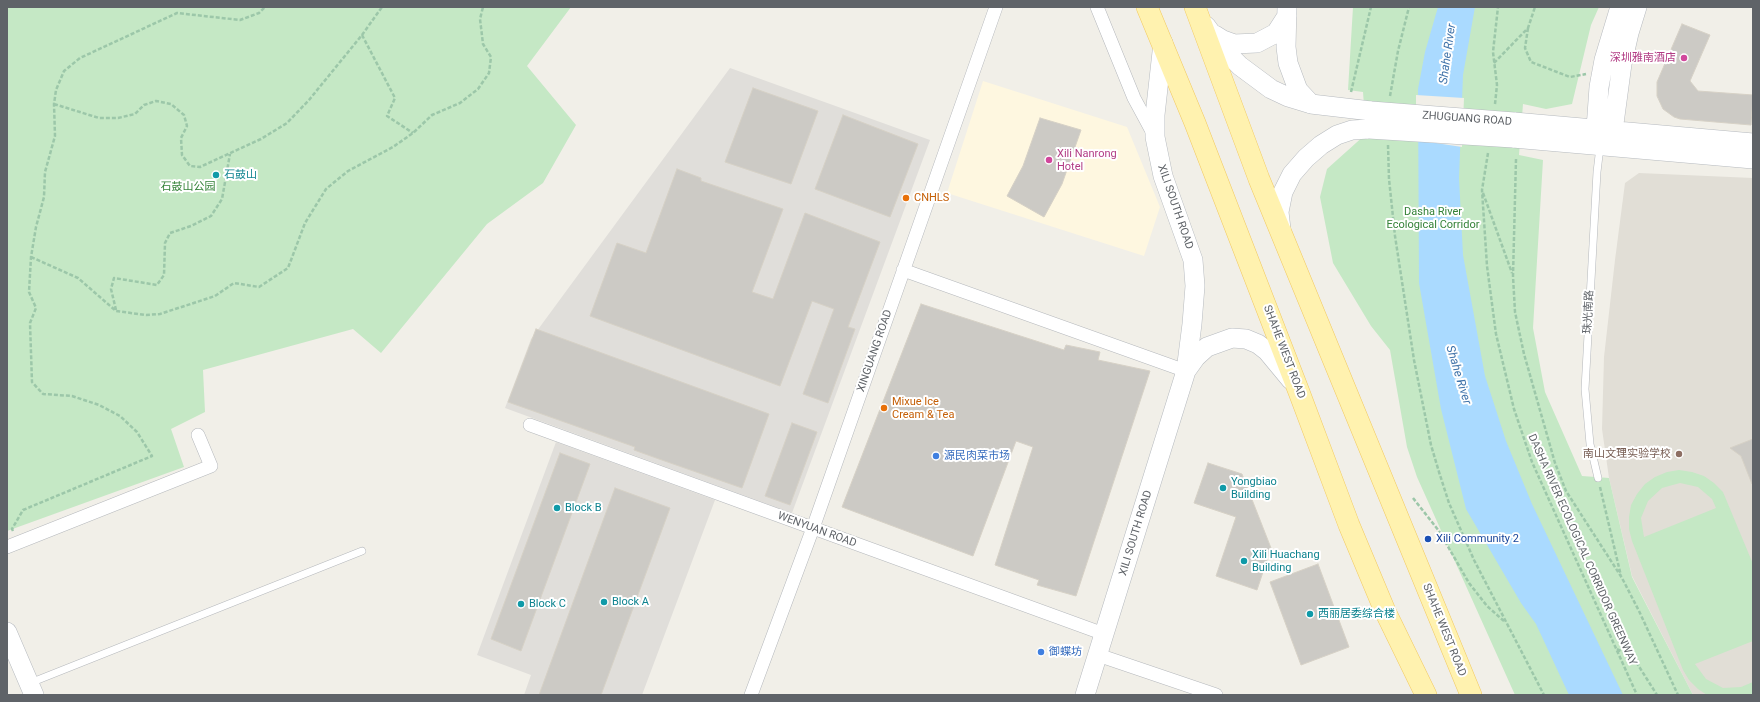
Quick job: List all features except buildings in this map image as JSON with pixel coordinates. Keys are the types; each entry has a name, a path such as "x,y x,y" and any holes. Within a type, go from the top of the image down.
{"main road":[{"name":"SHAHE WEST ROAD","path":"1147,7 1163,43 1299,392 1349,525 1385,610 1426,695"},
{"name":"SHAHE WEST ROAD","path":"1195,7 1281,234 1471,695"}],"street":[{"name":"XINGUANG ROAD","path":"751,695 813,528 996,7"},
{"path":"1097,7 1134,98 1155,137"},
{"name":"ZHUGUANG ROAD","path":"1195,7 1208,30 1223,49 1240,66 1260,81 1288,97 1311,104 1345,109 1370,120 1514,130 1753,143"},
{"path":"1603,135 1599,87 1613,26 1620,7"},
{"path":"1603,135 1637,7"},
{"path":"1208,30 1223,40 1234,44 1244,45 1257,43 1276,33 1287,11"},
{"path":"1287,11 1286,47 1288,63 1298,90 1311,104"},
{"name":"XILI SOUTH ROAD","path":"1085,695 1186,371 1194,302 1195,272 1189,247 1163,176 1155,137 1155,115 1163,43"},
{"name":"ZHUGUANG ROAD","path":"1281,234 1279,212 1283,192 1292,174 1306,158 1321,145 1337,135 1352,130 1370,120"},
{"name":"ZHUGUANG ROAD","path":"1603,135 1753,159"},
{"path":"903,270 1186,371"},
{"name":"XILI SOUTH ROAD","path":"1186,371 1196,357 1207,347 1232,338 1246,339 1258,344 1267,351 1285,372 1299,392"},
{"name":"WENYUAN ROAD","path":"530,425 1104,634"},
{"path":"12,545 211,466 198,434"},
{"path":"7,632 32,689"},
{"path":"1098,655 1216,695"}],"lane":[{"name":"珠光南路","path":"1598,478 1590,444 1585,389 1597,172 1603,135"},
{"path":"32,689 362,551"}],"path":[{"path":"12,545 12,529 23,510 152,456 137,432 120,416 72,396 43,394 32,382 30,323 36,308 28,292 31,257 36,227 44,197 45,172 55,136 54,104 56,90 64,71 80,58 177,13 240,20 259,13 265,7"},
{"path":"54,104 99,118 118,118 135,114 144,105 156,101 171,104 184,115 187,126 181,138 182,155 190,166 200,167 261,139 287,123 309,100 362,35 382,7"},
{"path":"31,257 78,278 116,311 146,315 160,314 215,296 234,283 259,287 288,268 306,223 326,189 348,171 413,133 432,115 460,103 478,89 489,73 491,57 483,44 480,19 483,7"},
{"path":"1345,109 1353,85 1371,7"},
{"path":"1390,103 1398,51 1410,7"},
{"path":"1494,110 1497,85 1493,63 1493,39 1498,7"},
{"path":"1535,7 1528,28 1525,48 1531,62 1570,76 1602,72"},
{"path":"1493,63 1528,28"},
{"path":"362,35 395,98 387,116 413,133"},
{"path":"1388,140 1389,179 1395,236 1414,360 1432,445 1447,497 1461,533 1544,695"},
{"name":"DASHA RIVER ECOLOGICAL CORRIDOR GREENWAY","path":"1489,147 1482,190 1484,229 1492,310 1501,359 1514,409 1532,462 1637,695"},
{"path":"116,311 111,289 114,278 157,285 164,275 165,243 170,233 191,226 211,216 222,199 230,153"},
{"path":"1516,159 1512,276 1519,336 1560,477 1566,491 1622,578 1639,610 1678,695"},
{"path":"1482,190 1512,276"},
{"path":"1598,478 1622,578"},
{"path":"1413,498 1440,531 1473,588 1487,606 1507,625"},
{"path":"1617,649 1633,657 1657,695"}],"shaded area":[{"path":"730,68 930,140 792,513 505,408 531,339"},
{"name":"Xili Nanrong Hotel","path":"983,81 1127,127 1160,207 1144,256 947,193"},
{"name":"南山文理实验学校","path":"1639,173 1753,178 1753,695 1693,695 1632,576 1609,478 1602,429 1604,357 1625,183"},
{"path":"556,442 715,500 642,695 524,695 531,675 477,655"}],"green space":[{"name":"石鼓山公园","path":"7,7 571,7 527,66 576,125 543,183 487,224 381,353 353,329 203,370 205,412 171,429 184,467 7,531"},
{"name":"Dasha River Ecological Corridor","path":"1353,7 1599,7 1591,25 1572,104 1546,109 1523,104 1519,155 1543,160 1533,328 1545,392 1582,476 1609,478 1632,577 1693,695 1515,695 1417,477 1407,447 1390,350 1371,326 1333,263 1320,197 1327,169 1366,134 1363,92 1348,90"},
{"path":"1679,470 1704,476 1723,492 1753,564 1753,641 1695,664 1706,679 1723,688 1741,687 1753,682 1753,695 1707,695 1689,680 1683,670 1632,541 1629,529 1631,505 1645,484 1655,477 1667,472","holes":["1680,483 1698,487 1712,499 1716,508 1644,537 1641,518 1648,501 1662,488"]}],"water":[{"name":"Shahe River","path":"1438,7 1475,7 1463,75 1459,178 1463,255 1485,376 1506,441 1532,504 1623,695 1569,695 1536,624 1521,603 1466,509 1441,409 1419,283 1418,89 1425,52"}],"pier":[{"path":"1416,95 1464,98 1462,147 1416,140"}],"place":[{"name":"深圳雅南酒店","path":"1684,58"},
{"name":"Xili Nanrong Hotel","path":"1049,160"},
{"name":"石鼓山","path":"216,175"},
{"name":"CNHLS","path":"906,198"},
{"name":"Mixue Ice Cream & Tea","path":"884,408"},
{"name":"南山文理实验学校","path":"1679,454"},
{"name":"源民肉菜市场","path":"936,456"},
{"name":"Yongbiao Building","path":"1223,488"},
{"name":"Block B","path":"557,508"},
{"name":"Xili Community 2","path":"1428,539"},
{"name":"Xili Huachang Building","path":"1244,561"},
{"name":"Block A","path":"604,602"},
{"name":"Block C","path":"521,604"},
{"name":"西丽居委综合楼","path":"1310,614"},
{"name":"御蝶坊","path":"1041,652"}]}
